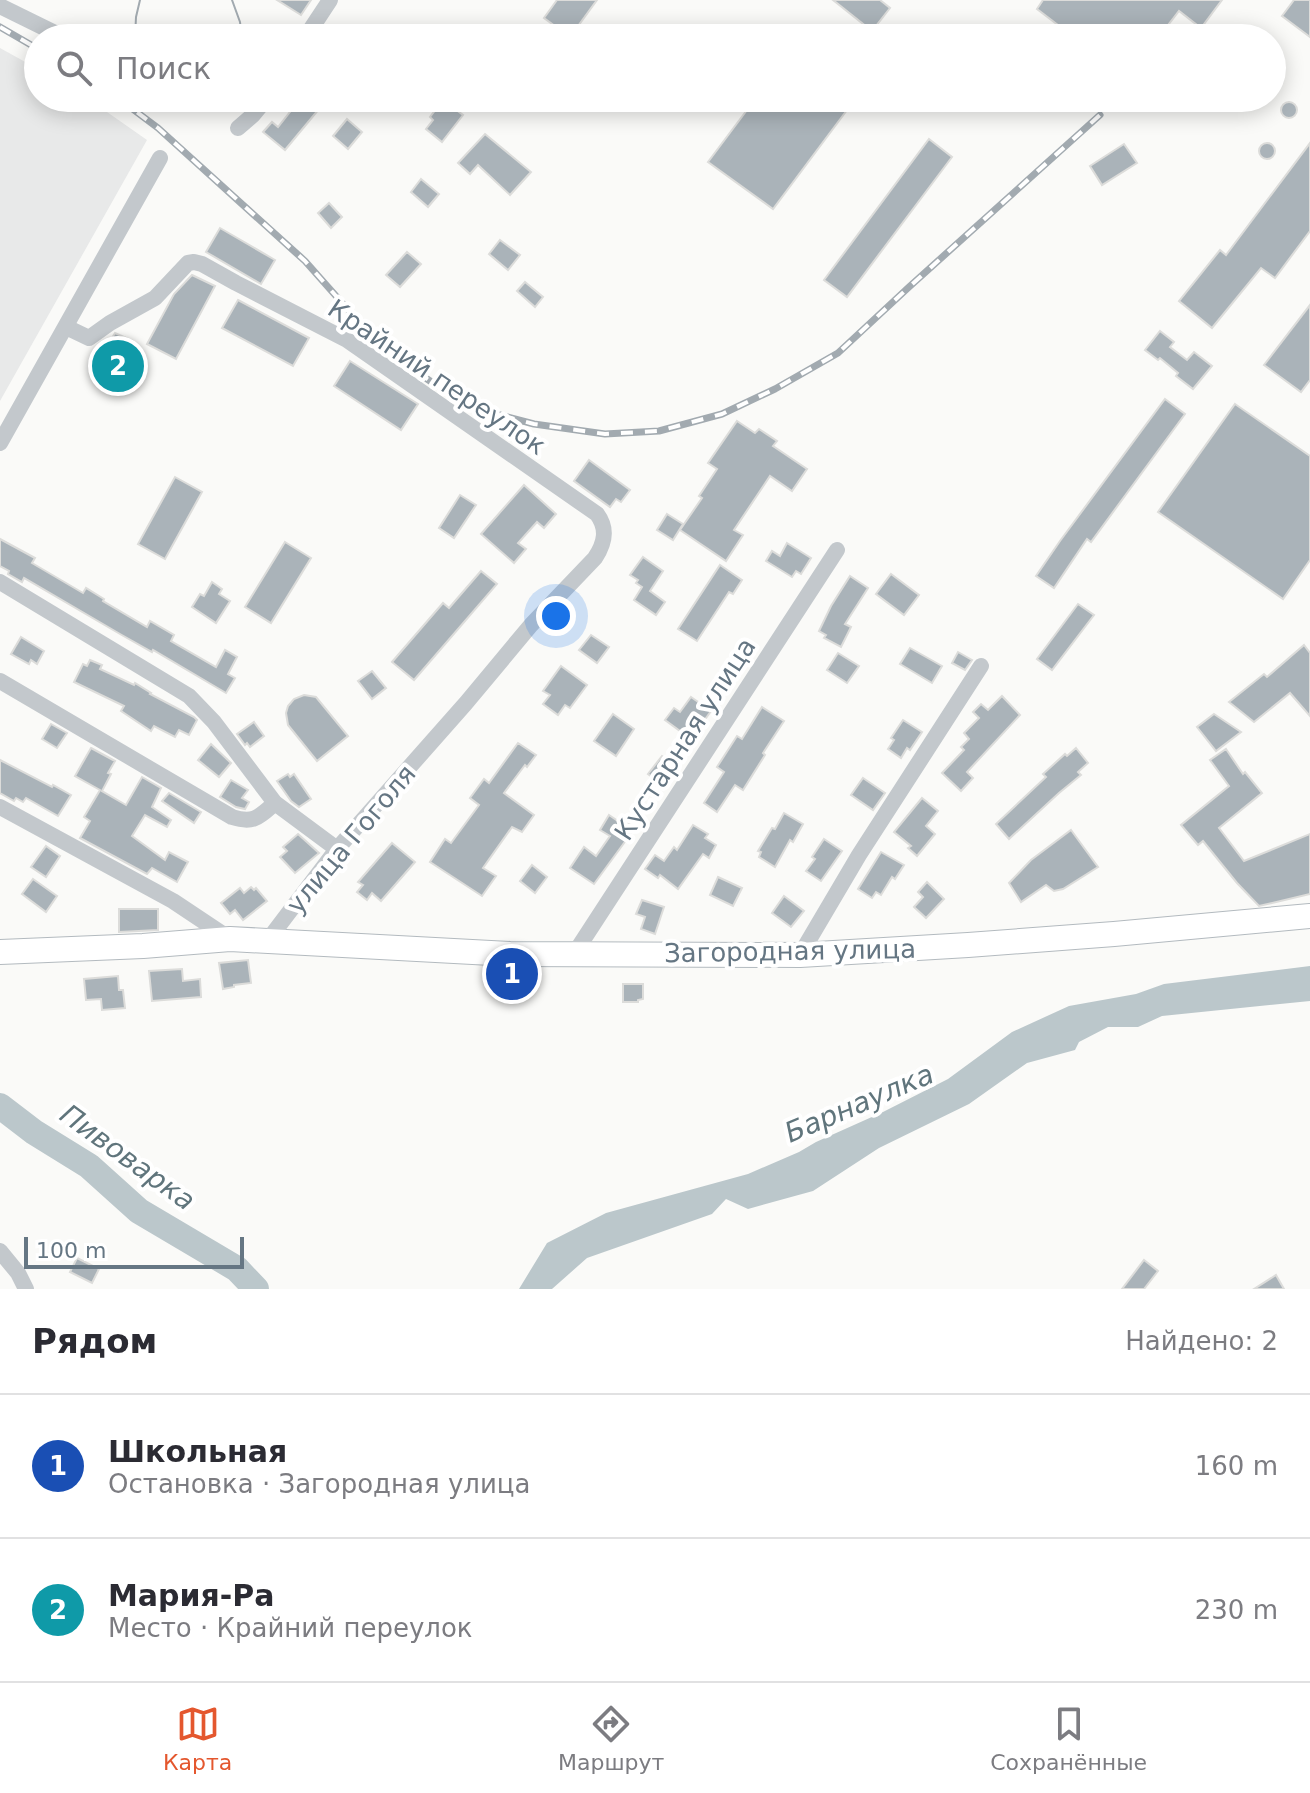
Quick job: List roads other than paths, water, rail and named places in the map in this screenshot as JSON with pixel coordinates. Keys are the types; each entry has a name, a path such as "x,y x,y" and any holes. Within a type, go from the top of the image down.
{"main road":[{"name":"Загородная улица","path":"268,940 510,954 800,955 1114,934 1310,916"},
{"name":"улица Гоголя","path":"0,952 230,939 268,940"}],"street":[{"path":"314,24 330,0"},
{"path":"0,6 37,24"},
{"path":"238,128 255,112"},
{"path":"0,443 160,158"},
{"name":"Крайний переулок","path":"66,327 89,338 155,298 188,263 202,264 347,340 597,514 605,534"},
{"name":"улица Гоголя","path":"268,940 337,849 531,625 595,558 603,546 605,534"},
{"name":"Кустарная улица","path":"574,954 837,550"},
{"path":"0,582 189,696 214,722 275,803 337,849"},
{"path":"800,955 859,855 981,666"},
{"path":"0,681 232,817 254,820 275,803"},
{"path":"0,807 173,901 230,939"},
{"path":"0,1251 18,1273 26,1289"}],"waterway":[{"name":"Пивоварка","path":"0,1106 34,1132 89,1166 139,1211 237,1269 256,1289"}],"tram line":[{"path":"136,24 140,0"},
{"path":"232,0 240,24"}],"railway":[{"path":"0,27 24,41"},
{"path":"137,112 305,261 383,349 477,409 534,424 605,434 659,431 722,414 775,389 838,353 1100,115"}],"place":[{"name":"Мария-Ра","path":"118,366"},
{"name":"Школьная","path":"512,974"}],"water label":[{"name":"Барнаулка","path":"859,1103"}]}
